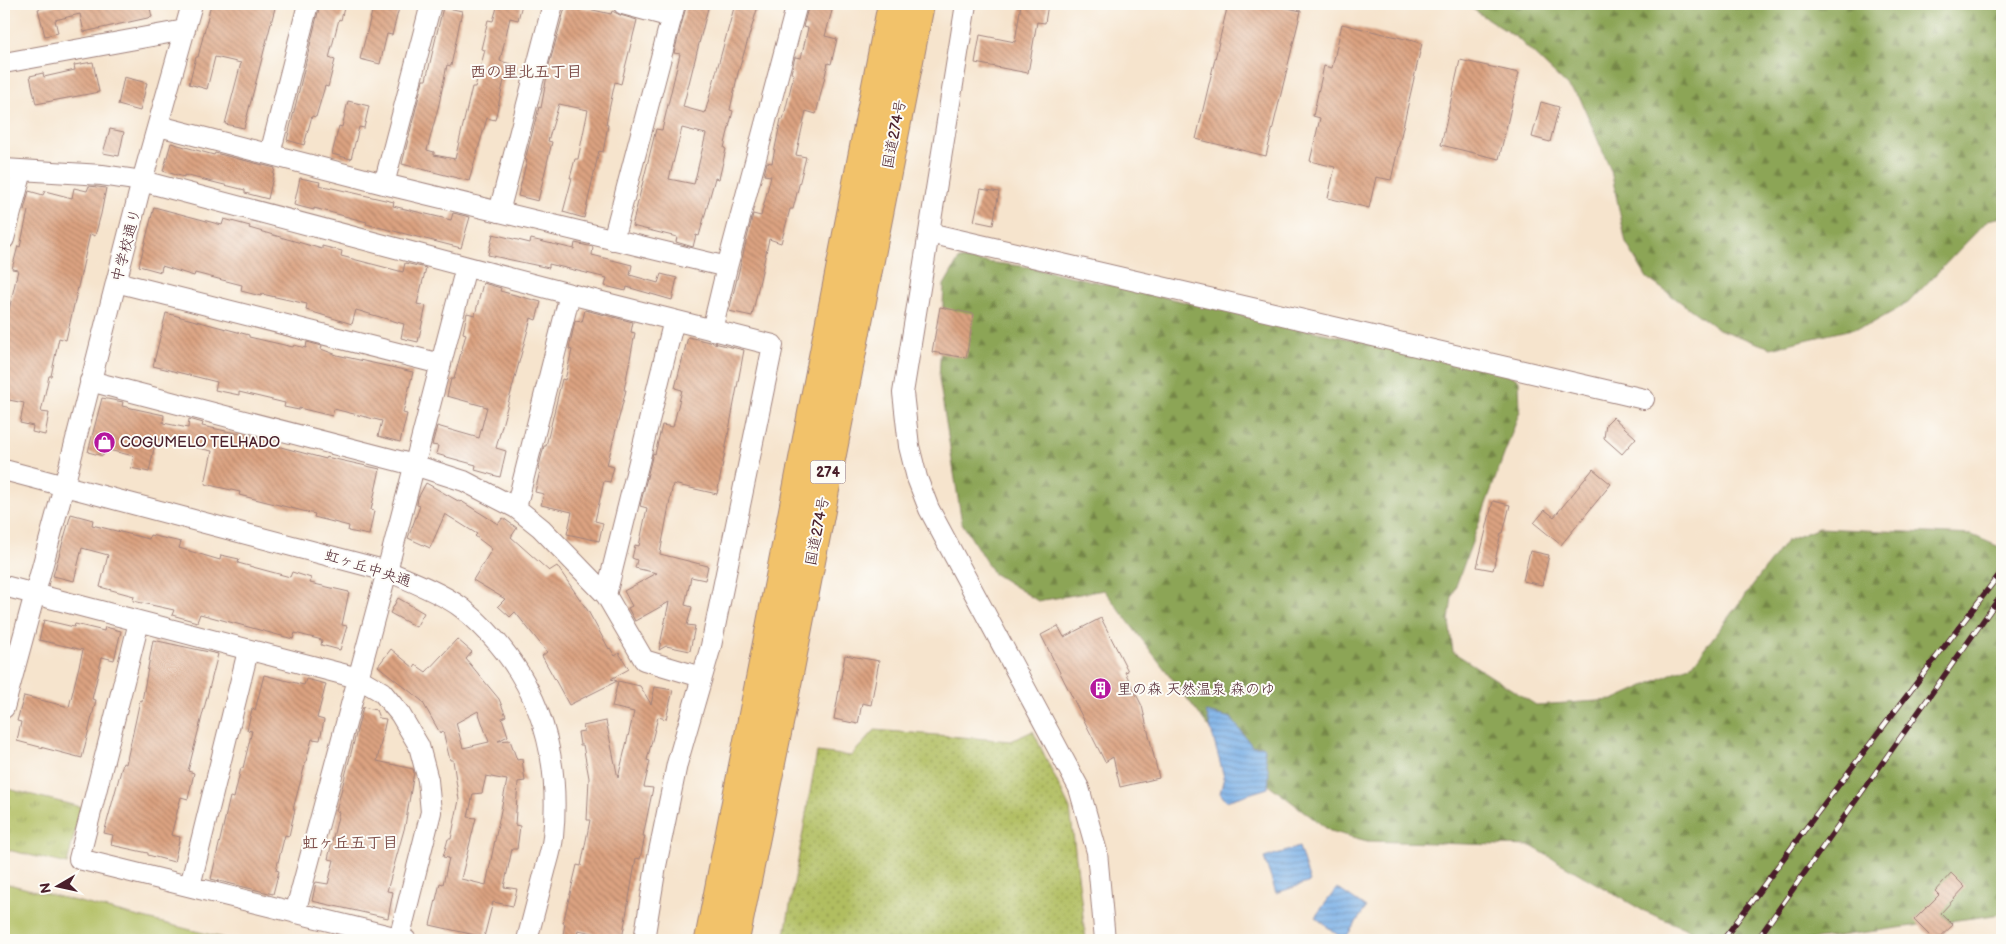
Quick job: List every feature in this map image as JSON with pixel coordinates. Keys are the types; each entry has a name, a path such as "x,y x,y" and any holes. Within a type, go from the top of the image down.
{"highway":[{"name":"国道274号","path":"709,940 892,4"},
{"name":"国道274号","path":"735,940 920,4"}],"street":[{"name":"中学校通り","path":"4,708 64,486 142,182 192,4"},
{"path":"270,154 308,4"},
{"path":"384,184 431,4"},
{"path":"499,212 553,4"},
{"path":"614,240 674,10 623,4"},
{"path":"712,330 797,4"},
{"path":"966,4 903,393 909,446 917,478 929,509 1078,788 1097,852 1105,940"},
{"path":"4,63 185,30"},
{"path":"159,126 384,184 727,267"},
{"path":"4,239 13,170 102,174 142,182 570,294 773,344 711,646 677,764 656,866 644,940"},
{"path":"929,233 1644,399"},
{"path":"295,913 387,571 466,266"},
{"path":"116,282 441,364"},
{"path":"516,508 570,294"},
{"path":"606,594 674,320"},
{"path":"90,381 414,465 464,482 516,508 541,528 606,594 644,660 701,677"},
{"name":"虹ヶ丘中央通","path":"4,470 387,571 413,581 461,607 490,635 520,673 538,707 548,741 556,792 553,840 527,940"},
{"path":"4,586 358,678 382,692 400,714 419,746 428,780 431,812 403,939 80,858 139,622"},
{"path":"190,886 248,650"}],"green space":[{"path":"1465,4 2002,4 2002,217 1988,220 1908,303 1869,325 1771,348 1718,329 1647,278 1626,243 1611,171 1580,98 1517,38"},
{"path":"959,259 1030,267 1345,338 1485,362 1519,380 1520,411 1452,597 1449,621 1453,652 1536,705 1613,700 1693,664 1786,541 1819,528 1972,535 2002,548 2002,914 1809,940 1713,940 1642,910 1531,846 1367,841 1330,831 1232,757 1104,590 1038,601 993,573 962,523 939,379 944,285"},
{"path":"875,730 1011,741 1033,731 1070,809 1086,940 784,940 817,752 851,756"},
{"path":"4,788 81,807 67,864 4,849"},
{"path":"4,883 223,938 223,940 4,940"}],"water":[{"path":"1206,712 1231,718 1252,746 1263,746 1269,773 1268,788 1226,801 1220,793 1224,777"},
{"path":"1299,847 1310,882 1276,893 1264,858"},
{"path":"1337,888 1366,908 1344,940 1315,917"}],"building":[{"path":"61,4 149,4 152,17 84,32 80,14 55,20 58,33 45,36 38,9"},
{"path":"211,4 260,4 275,8 244,128 225,124 241,63 215,57 207,89 189,84 196,57 198,57"},
{"path":"320,4 345,4 329,58 335,60 328,87 325,86 316,117 312,116 304,145 287,140"},
{"path":"374,4 385,4 399,8 392,35 387,34 380,64 360,59"},
{"path":"498,4 522,4 518,20 510,18 500,61 518,66 514,79 505,76 495,120 487,118 469,181 402,164 423,80 426,80 443,7 462,11 451,66 447,65 427,150 434,152 434,155 455,159 472,87 475,87 485,50 481,49 488,20 493,21"},
{"path":"566,4 611,14 612,11 637,20 621,84 615,82 606,124 608,125 603,152 599,151 584,218 563,212 575,159 578,159 588,110 559,104 548,141 552,142 538,201 518,196 527,160 525,160 539,107 541,108 549,65"},
{"path":"691,4 709,4 683,107 705,113 735,4 758,6 738,73 730,110 733,111 719,179 715,178 699,236 696,235 693,247 676,242 677,237 632,226 656,129 662,130 680,54 674,53 686,7 690,8","holes":["682,128 706,134 694,184 669,179"]},
{"path":"809,4 822,4 833,7 825,36 837,39 831,64 828,63 816,114 806,111 796,155 806,157 793,209 790,209 781,243 769,239 752,316 729,311 753,214 761,216 771,176 764,175 767,162 772,163 781,119 783,120 794,74 791,73 795,57 801,58 808,28 803,27"},
{"path":"1021,4 1048,4 1045,23 1037,22 1028,73 975,63 980,35 1015,42"},
{"path":"1228,4 1269,4 1301,11 1266,156 1196,139"},
{"path":"1342,24 1422,43 1391,180 1376,177 1369,208 1328,198 1335,167 1310,161 1320,118 1313,116 1324,66 1332,68"},
{"path":"1460,60 1519,73 1499,159 1441,145"},
{"path":"93,62 99,92 36,104 30,76 43,73 44,77 75,70 74,65"},
{"path":"124,77 147,83 140,111 118,105"},
{"path":"348,101 369,106 364,128 359,127 351,159 332,154 339,126 342,127"},
{"path":"1541,102 1559,107 1550,142 1532,137"},
{"path":"110,129 124,132 119,156 103,153"},
{"path":"171,143 214,155 215,153 275,168 268,199 245,193 245,190 163,171"},
{"path":"300,178 320,182 319,185 394,202 393,206 451,220 453,213 470,217 461,248 366,224 367,222 314,208 314,210 294,205"},
{"path":"89,186 106,188 95,236 90,234 66,340 59,338 51,376 49,376 41,412 49,413 45,435 32,432 33,426 20,423 24,403 4,399 4,309 9,310 18,270 12,269 18,246 20,247 28,211 24,210 29,191 43,195 45,191 72,198 74,188 87,191"},
{"path":"981,189 999,192 993,225 974,221"},
{"path":"154,207 222,225 224,219 322,249 322,246 342,251 341,256 403,272 405,263 426,268 417,304 426,306 418,342 401,338 404,324 356,310 352,324 306,310 307,304 241,291 242,285 195,273 194,276 162,266 161,272 139,266"},
{"path":"493,234 530,243 531,239 574,249 575,243 593,247 592,255 632,265 630,275 658,283 661,274 677,278 672,300 627,287 626,291 605,286 607,278 549,264 549,268 488,255"},
{"path":"483,283 501,288 500,291 541,302 536,320 531,318 496,448 506,451 500,477 475,470 476,465 436,454 438,446 432,445 437,426 479,438 487,407 447,396 451,379 454,379 466,334 463,333 467,313 475,315"},
{"path":"940,307 974,314 966,358 932,352"},
{"path":"585,310 633,322 631,332 635,333 624,390 626,390 607,465 614,467 610,482 604,481 595,521 603,523 599,541 567,534 572,512 541,505 544,494 535,492 544,446 546,446 562,379 565,380 572,350 569,349 575,321 582,322"},
{"path":"166,313 249,335 249,337 293,347 294,345 306,348 307,342 322,346 321,349 337,355 413,372 403,413 407,414 400,442 378,436 382,421 334,409 332,416 299,408 299,410 284,407 285,403 239,392 239,395 215,390 217,382 153,366"},
{"path":"688,337 744,350 717,494 673,484 660,554 708,566 705,580 691,577 685,605 692,607 687,625 695,626 690,651 666,646 659,650 669,602 635,621 628,608 632,606 624,591 657,573 635,568 637,560 632,558 635,545 639,546 647,508 640,506 653,453 655,454 662,425 673,427 682,390 675,388"},
{"path":"102,398 123,402 122,406 164,415 163,423 188,428 189,419 203,423 202,426 274,441 273,445 326,459 326,457 380,469 371,510 374,511 369,535 348,531 349,526 314,517 315,514 239,495 240,492 205,484 212,451 156,439 149,472 131,468 134,456 104,449 103,456 88,452"},
{"path":"1613,417 1636,438 1622,454 1604,438 1606,424"},
{"path":"1593,469 1611,484 1561,545 1534,523 1545,510 1554,517"},
{"path":"426,483 461,501 498,524 503,518 517,528 511,537 549,571 557,566 588,611 609,649 615,656 619,653 629,669 611,679 617,681 569,705 542,656 547,652 515,612 510,617 498,606 505,599 473,580 492,549 475,536 477,534 445,514 430,548 408,538 420,506 417,505 418,498"},
{"path":"1493,501 1510,505 1503,533 1501,533 1493,570 1477,567"},
{"path":"71,514 93,520 92,525 149,539 150,535 181,542 179,548 220,560 221,555 239,559 238,563 290,577 292,572 311,578 310,583 349,592 342,625 347,626 340,650 321,645 322,640 295,633 293,639 200,614 197,622 172,615 174,610 133,601 134,596 100,587 108,555 82,548 74,581 53,576"},
{"path":"1530,551 1549,555 1542,585 1523,581"},
{"path":"398,598 424,613 416,627 390,613"},
{"name":"里の森 天然温泉 森のゆ","path":"1101,618 1128,671 1125,672 1142,706 1159,778 1120,787 1113,757 1105,762 1041,635 1058,626 1064,637"},
{"path":"44,620 74,627 75,624 104,631 105,627 121,631 114,660 102,657 92,699 96,700 82,758 17,741 21,722 17,721 24,696 69,707 83,650 39,640"},
{"path":"457,639 472,652 466,659 499,699 506,716 502,718 508,736 498,741 510,740 517,760 522,759 525,781 518,782 515,825 520,826 517,849 512,849 504,887 517,889 513,906 493,902 484,937 430,925 440,883 443,884 449,858 443,857 448,839 451,839 459,800 453,760 450,760 443,731 440,733 422,701 378,666 391,649 414,668 416,665 426,672","holes":["478,711 489,742 463,748 456,723","486,776 507,780 486,885 461,879 476,818 468,817 473,794 482,793"]},
{"path":"153,640 218,654 188,771 194,773 188,799 181,797 171,835 180,837 174,862 148,855 148,853 111,845 113,835 104,833 123,763 126,764 140,700 142,701"},
{"path":"845,655 879,661 871,705 862,703 858,724 834,719"},
{"path":"264,675 304,685 306,679 326,684 317,718 324,720 320,740 312,739 293,809 295,809 289,836 285,835 276,870 279,871 273,894 211,879 230,797 234,798 252,731 247,730 252,709 255,710"},
{"path":"618,681 640,686 651,704 655,687 673,690 666,719 658,717 647,760 650,761 644,787 653,788 643,836 645,836 640,859 636,858 622,939 578,930 576,940 562,940 565,924 563,923 577,865 581,866 590,820 587,820 589,778 583,745 580,745 578,732 584,731 583,726 606,721 618,778 634,712 612,707"},
{"path":"363,707 376,710 379,718 386,719 377,761 413,769 414,772 405,826 387,891 393,892 388,918 312,901 316,882 328,884 334,860 328,859 339,812 336,811"},
{"path":"1951,873 1965,887 1941,913 1953,925 1937,940 1934,940 1914,920 1939,895 1935,891"}],"railway":[{"path":"1723,940 2002,571"},
{"path":"1757,940 2002,594"}],"place":[{"name":"COGUMELO TELHADO","path":"104,442"},
{"name":"里の森 天然温泉 森のゆ","path":"1101,689"}],"district":[{"name":"西の里北五丁目","path":"526,71"},
{"name":"虹ヶ丘五丁目","path":"350,842"}]}
